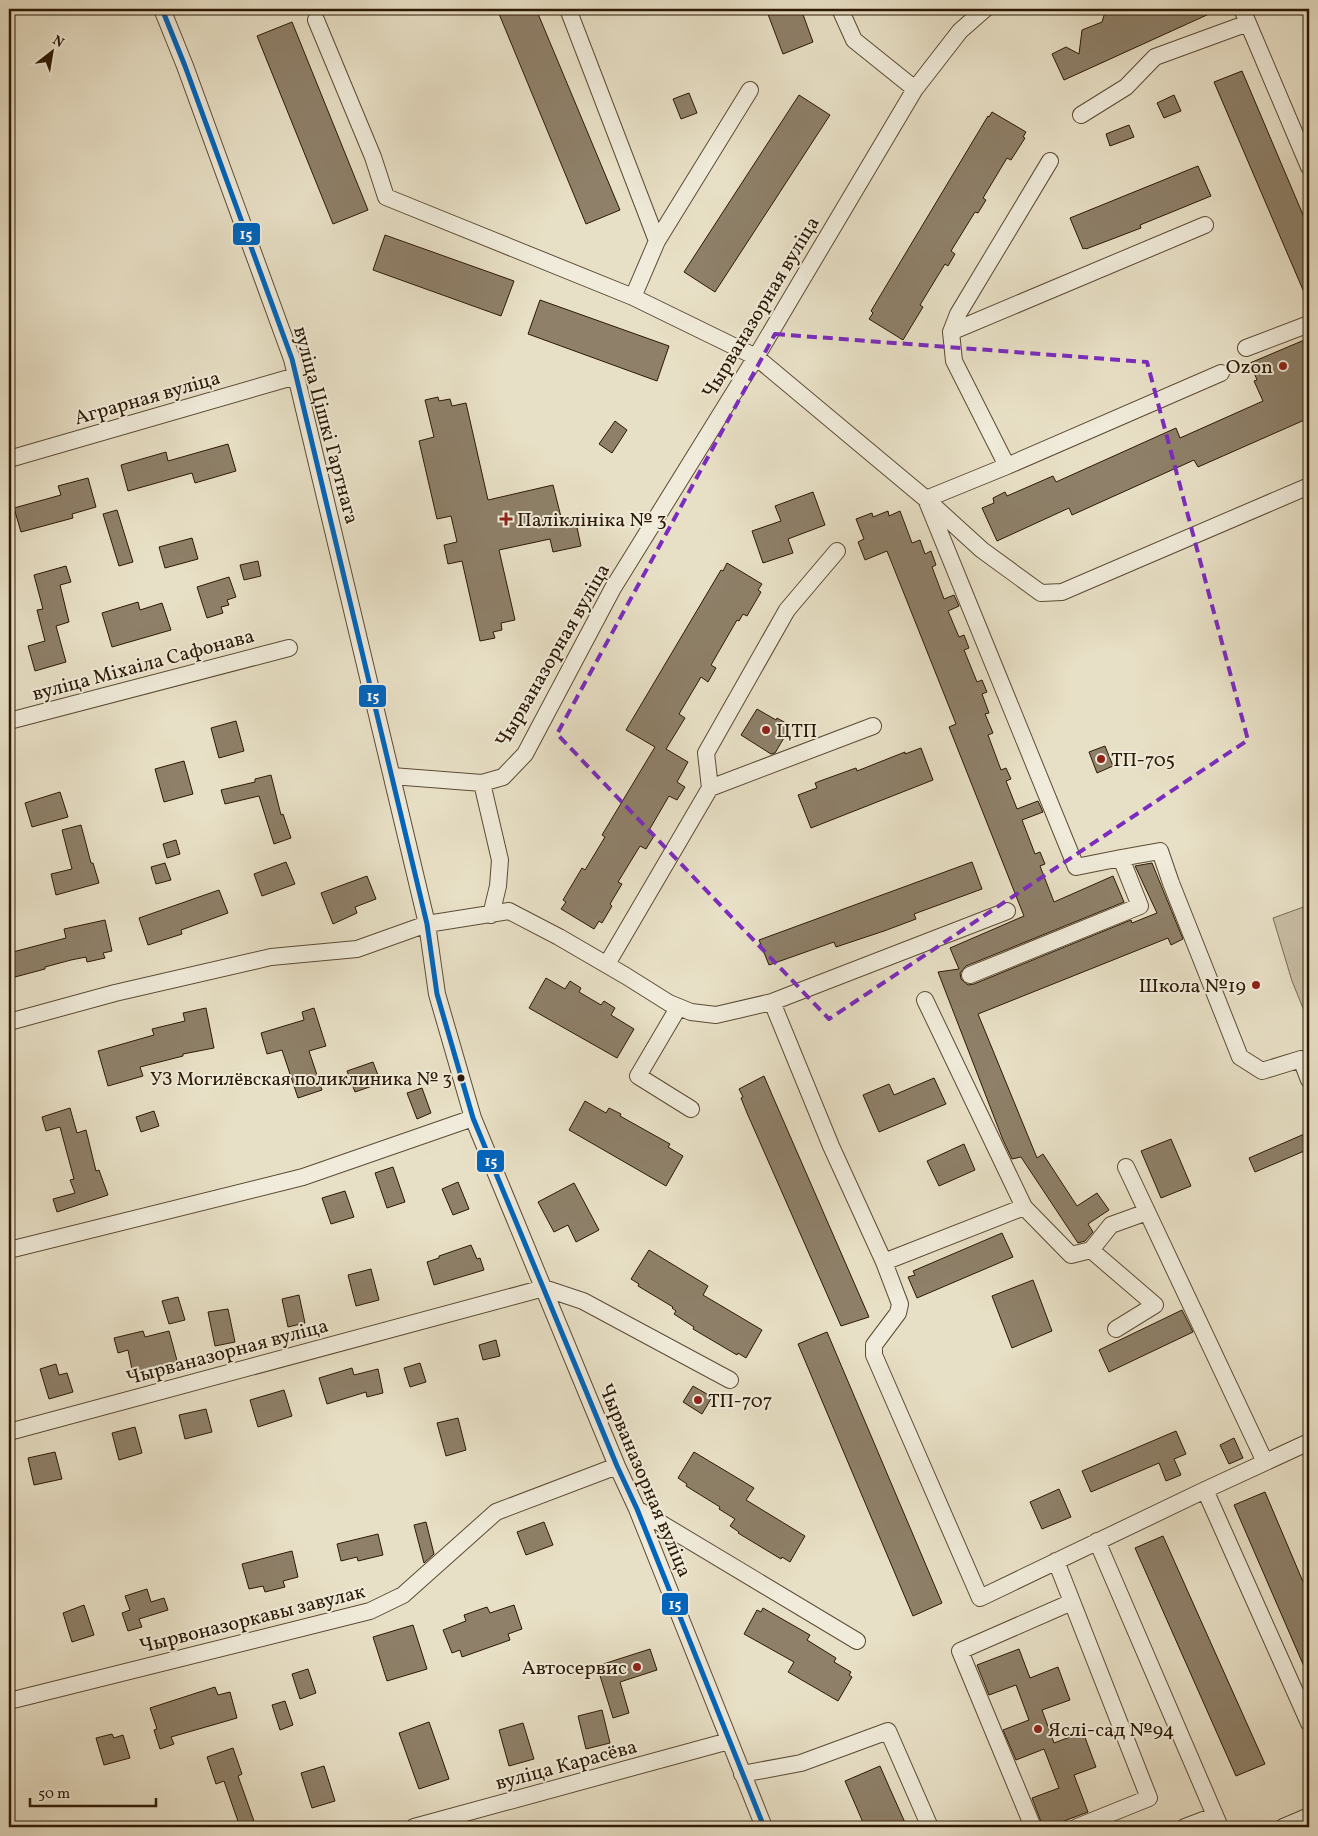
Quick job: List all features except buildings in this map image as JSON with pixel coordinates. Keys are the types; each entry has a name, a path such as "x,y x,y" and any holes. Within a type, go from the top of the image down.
{"street":[{"name":"вуліца Цішкі Гартнага","path":"162,9 185,66 282,332 296,376 392,776"},
{"path":"568,9 657,241"},
{"path":"840,9 854,40 915,89"},
{"name":"Чырваназорная вуліца","path":"764,1827 728,1741 637,1509 616,1466 473,1118 437,994 427,924 392,776 482,784 503,777 525,754 613,588 756,357 915,89 960,31 985,9"},
{"path":"1081,115 1126,87 1155,57 1245,16 1309,167"},
{"path":"316,20 373,157 386,197 633,297 756,357 926,499 989,556 1041,593 1062,592 1309,486"},
{"path":"633,297 657,241 750,90"},
{"path":"1007,466 954,361 951,332 958,314 1050,161"},
{"path":"951,332 1205,225"},
{"path":"1246,348 1309,324"},
{"path":"926,499 1221,374"},
{"name":"Аграрная вуліца","path":"9,458 296,376"},
{"path":"926,499 1076,867 1160,851 1240,1058 1262,1071 1301,1059 1309,1080"},
{"path":"607,964 710,788 706,753 787,610 836,551"},
{"name":"вуліца Міхаіла Сафонава","path":"9,721 289,648"},
{"path":"710,788 873,726"},
{"path":"482,784 500,860 498,886 490,915"},
{"path":"970,975 1140,906 1121,858"},
{"path":"9,1022 115,993 271,957 358,949 427,924 509,911 607,964 652,994 678,1008 691,1012 716,1015 772,1002 1007,911"},
{"path":"925,1000 1024,1207 1071,1255 1091,1250 1111,1225 1147,1212"},
{"path":"772,1002 831,1146 884,1262 900,1307 876,1341 874,1355 980,1598 1309,1442"},
{"path":"678,1008 638,1076 691,1109"},
{"path":"9,1250 303,1177 473,1118"},
{"path":"1126,1167 1265,1462"},
{"path":"884,1262 1024,1207"},
{"path":"1091,1250 1155,1305 1116,1329"},
{"path":"544,1288 583,1301 730,1380"},
{"name":"Чырваназорная вуліца","path":"9,1432 544,1288"},
{"name":"Чырвоназоркавы завулак","path":"9,1701 370,1611 403,1595 496,1512 616,1466"},
{"path":"1205,1490 1309,1723"},
{"path":"637,1509 857,1641"},
{"path":"1097,1541 1217,1821 1185,1827"},
{"path":"1056,1561 1149,1798 1077,1827"},
{"path":"1033,1827 960,1650 1072,1602"},
{"path":"742,1774 801,1763 888,1731 930,1827"},
{"name":"вуліца Карасёва","path":"414,1827 728,1741"},
{"path":"1283,1827 1309,1816"}],"highlighted area":[{"path":"775,334 1147,362 1248,740 829,1019 557,734"}],"shaded area":[{"path":"1309,905 1309,1023 1292,981 1273,918"}],"transit line":[{"name":"15","path":"162,9 185,66 292,359 427,924 437,994 473,1118 617,1466 637,1509 764,1827"}],"place":[{"name":"Ozon","path":"1283,366"},
{"name":"Паліклініка № 3","path":"506,519"},
{"name":"ЦТП","path":"766,730"},
{"name":"ТП-705","path":"1101,759"},
{"name":"Школа №19","path":"1256,985"},
{"name":"УЗ Могилёвская поликлиника № 3","path":"461,1078"},
{"name":"ТП-707","path":"698,1400"},
{"name":"Автосервис","path":"637,1667"},
{"name":"Яслі-сад №94","path":"1038,1729"}]}
